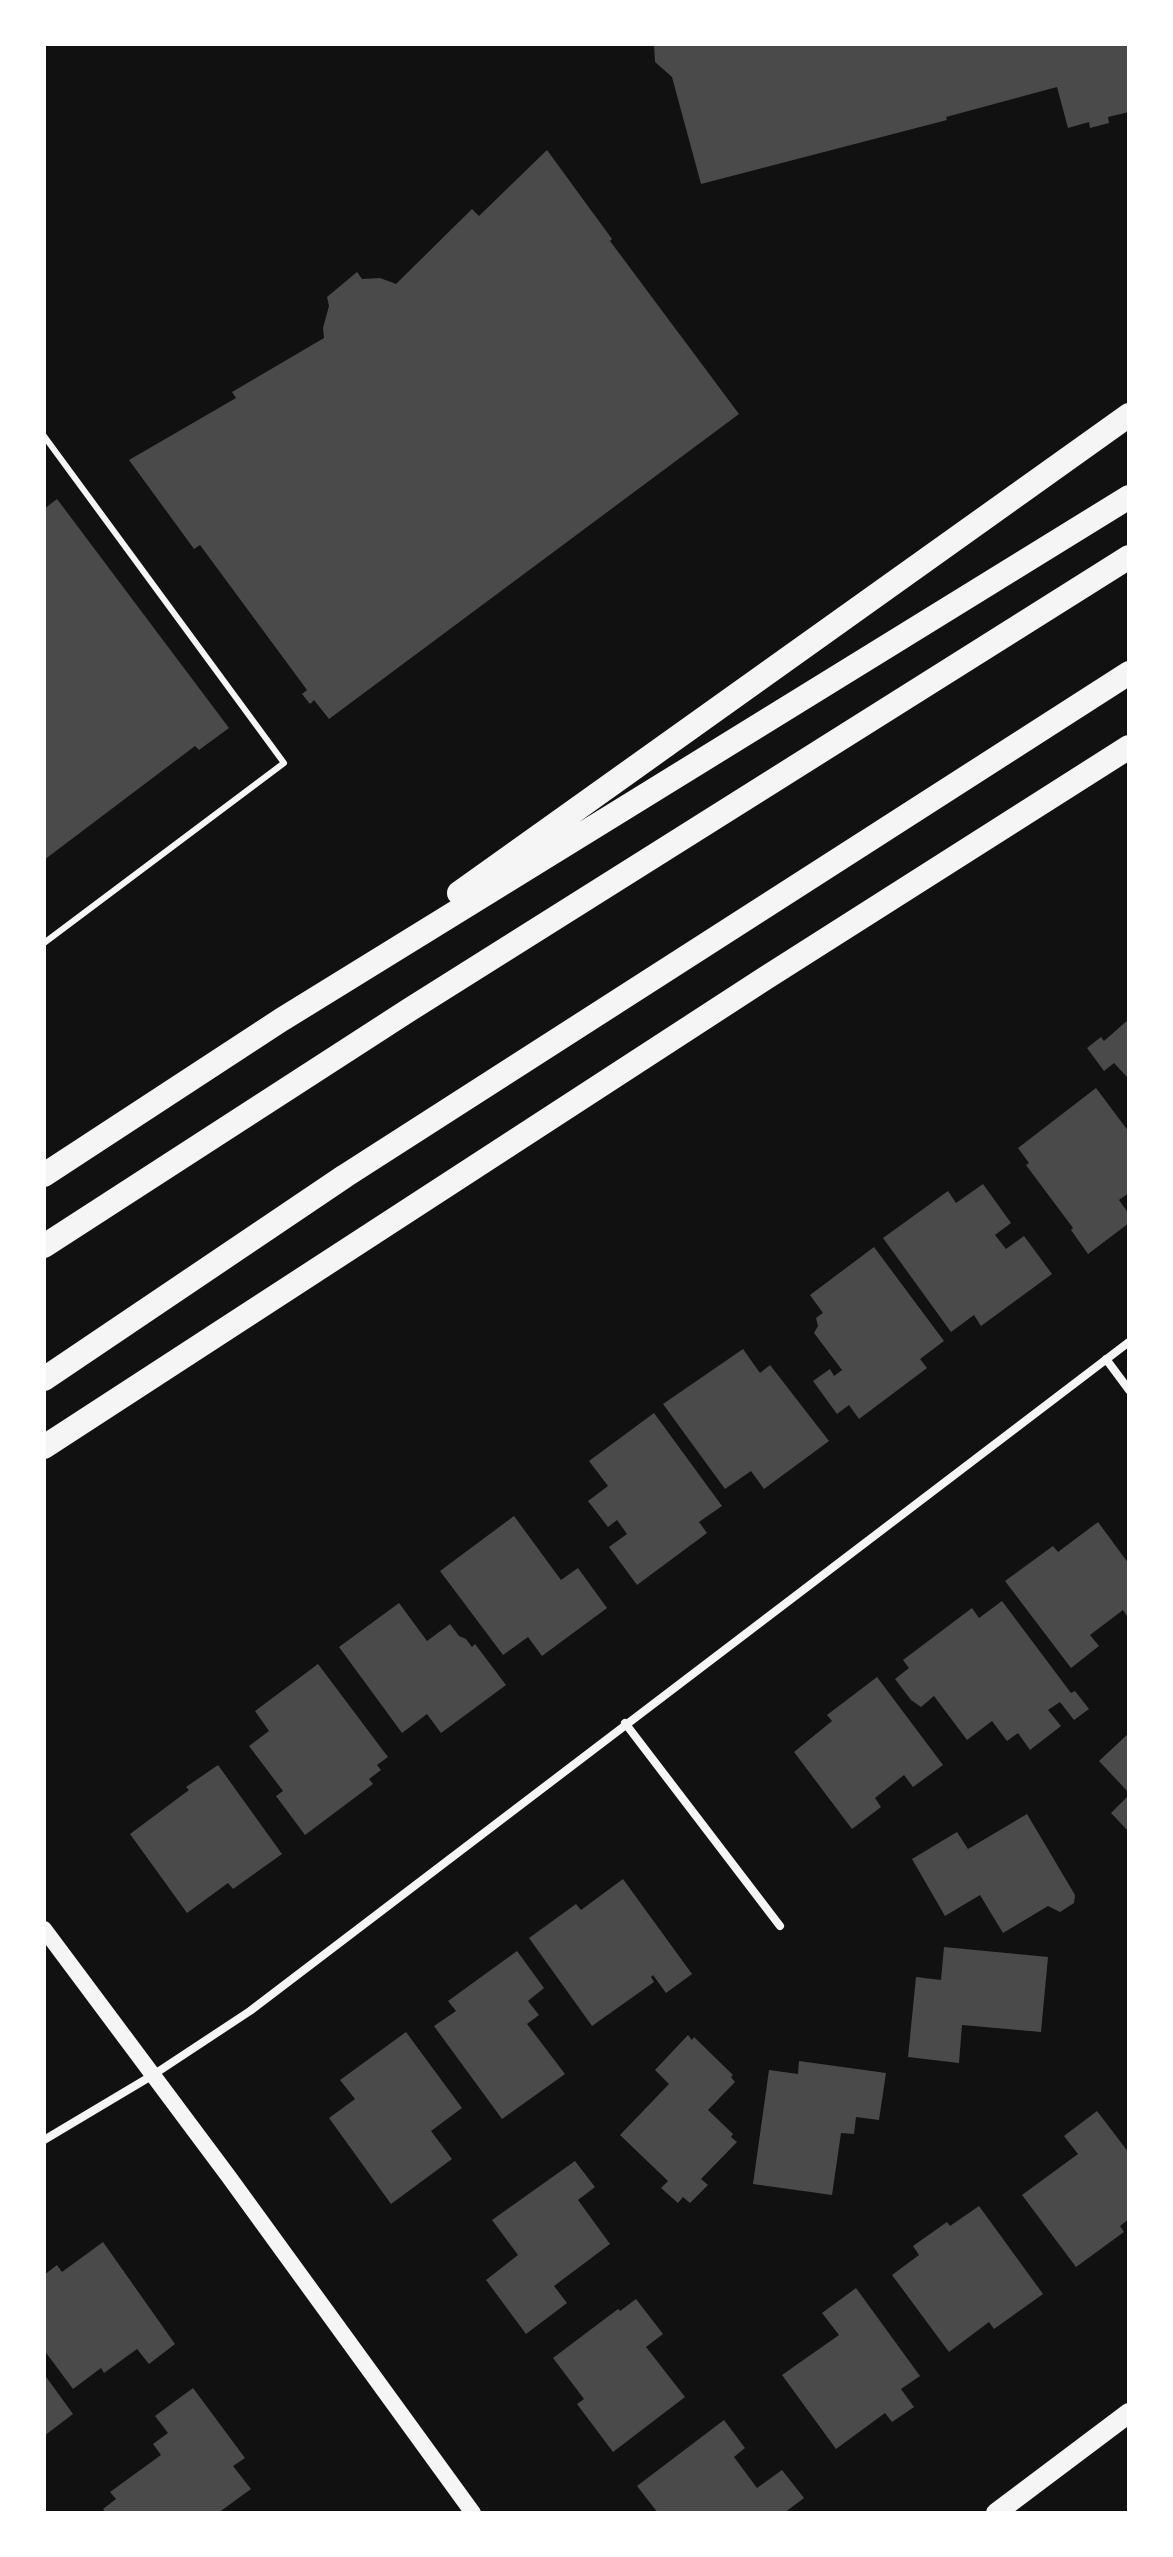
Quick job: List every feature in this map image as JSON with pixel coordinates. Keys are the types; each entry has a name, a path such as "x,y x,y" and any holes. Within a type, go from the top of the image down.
{"highway":[{"path":"281,1020 1129,415"},
{"path":"44,1175 281,1020 1129,497"},
{"path":"44,1246 423,1002 1129,557"},
{"path":"44,1379 345,1176 1129,673"},
{"path":"44,1447 764,979 1129,747"}],"main road":[{"path":"44,1929 473,2513"},
{"path":"996,2513 1129,2413"}],"street":[{"path":"44,2140 153,2075 250,2011 1129,1342"},
{"path":"1106,1359 1129,1390"},
{"path":"625,1723 780,1926"}],"lane":[{"path":"44,436 284,763 44,943"}],"building":[{"path":"654,44 1129,44 1129,112 1108,117 1109,123 1090,128 1089,122 1068,128 1057,87 946,117 947,120 701,184 672,77 655,62"},
{"path":"547,150 612,239 610,241 739,414 329,719 314,700 310,704 302,694 307,690 200,545 194,549 129,460 236,398 232,392 324,338 323,328 329,306 327,297 357,272 362,279 380,278 396,284 472,209 479,216"},
{"path":"57,499 229,728 199,750 195,746 44,860 44,509"},
{"path":"1129,1019 1129,1079 1114,1063 1104,1071 1087,1048 1101,1037 1104,1041"},
{"path":"1096,1088 1129,1132 1129,1193 1119,1200 1129,1214 1129,1223 1088,1254 1071,1230 1073,1228 1026,1165 1029,1163 1018,1148"},
{"path":"983,1184 1011,1223 995,1235 1006,1249 1024,1236 1052,1274 981,1326 974,1315 951,1332 883,1238 948,1191 956,1203"},
{"path":"874,1247 944,1341 920,1359 927,1368 859,1419 849,1405 837,1414 813,1381 830,1369 834,1376 842,1370 814,1333 818,1326 816,1318 823,1313 810,1295"},
{"path":"743,1349 760,1373 770,1365 829,1441 764,1489 751,1471 725,1489 663,1404"},
{"path":"654,1413 722,1506 699,1522 707,1533 637,1585 609,1547 627,1534 617,1520 608,1527 588,1501 608,1486 589,1461"},
{"path":"514,1516 561,1580 578,1568 607,1608 542,1656 528,1637 503,1655 440,1571"},
{"path":"1098,1522 1129,1564 1129,1619 1123,1610 1090,1635 1099,1646 1071,1668 1005,1581 1053,1546 1058,1552"},
{"path":"1002,1601 1071,1693 1075,1691 1089,1709 1074,1720 1060,1702 1048,1710 1061,1726 1030,1750 1018,1733 1007,1741 992,1721 967,1740 934,1696 921,1707 911,1700 895,1679 909,1668 903,1660 972,1608 979,1618"},
{"path":"399,1603 427,1641 450,1624 472,1647 475,1644 506,1685 441,1733 427,1714 402,1733 339,1647"},
{"path":"318,1664 388,1757 377,1765 381,1770 369,1779 373,1784 305,1835 276,1796 283,1791 249,1746 269,1731 255,1711"},
{"path":"877,1677 943,1765 913,1787 904,1775 875,1798 881,1807 852,1829 794,1752 832,1721 827,1715"},
{"path":"1129,1733 1129,1793 1099,1761"},
{"path":"218,1765 282,1854 233,1889 228,1883 187,1913 130,1834 189,1790 186,1787"},
{"path":"1129,1795 1129,1832 1111,1813"},
{"path":"1027,1814 1075,1895 1074,1903 1060,1912 1048,1906 1003,1933 980,1895 945,1916 912,1859 957,1832 968,1849"},
{"path":"623,1879 692,1974 666,1993 653,1975 654,1982 592,2026 529,1938 576,1904 581,1910"},
{"path":"944,1947 1048,1957 1041,2032 962,2025 959,2063 908,2057 916,1977 941,1980"},
{"path":"517,1951 544,1988 528,2001 539,2015 527,2024 565,2074 502,2119 434,2026 456,2011 448,2001"},
{"path":"406,2032 462,2108 431,2131 452,2159 391,2204 329,2118 355,2099 340,2080"},
{"path":"688,2035 692,2040 694,2037 733,2075 731,2077 735,2082 708,2110 733,2134 731,2137 737,2142 701,2179 708,2185 690,2203 683,2197 678,2203 661,2188 668,2181 620,2135 669,2084 655,2070"},
{"path":"799,2061 886,2073 879,2120 856,2117 854,2134 841,2133 832,2195 753,2184 769,2070 798,2074"},
{"path":"1097,2111 1129,2153 1129,2219 1120,2226 1124,2232 1076,2267 1022,2195 1078,2154 1064,2136"},
{"path":"575,2161 595,2187 578,2200 610,2244 554,2286 567,2303 526,2334 486,2280 518,2255 492,2220"},
{"path":"979,2206 1043,2294 994,2329 989,2322 949,2352 892,2275 919,2255 913,2246 947,2222 950,2226"},
{"path":"103,2242 175,2344 149,2364 137,2349 104,2373 101,2368 73,2389 44,2350 44,2275 57,2265 62,2272"},
{"path":"856,2288 920,2376 901,2389 914,2407 892,2422 885,2413 836,2449 782,2375 839,2335 822,2313"},
{"path":"636,2299 663,2334 646,2347 685,2397 613,2452 577,2404 584,2399 553,2358"},
{"path":"44,2374 73,2414 44,2436"},
{"path":"193,2388 245,2458 233,2466 251,2489 218,2513 106,2513 103,2509 116,2499 110,2492 161,2455 153,2444 168,2433 155,2416"},
{"path":"724,2420 745,2448 734,2457 757,2488 782,2470 804,2498 784,2513 658,2513 637,2486"}]}
